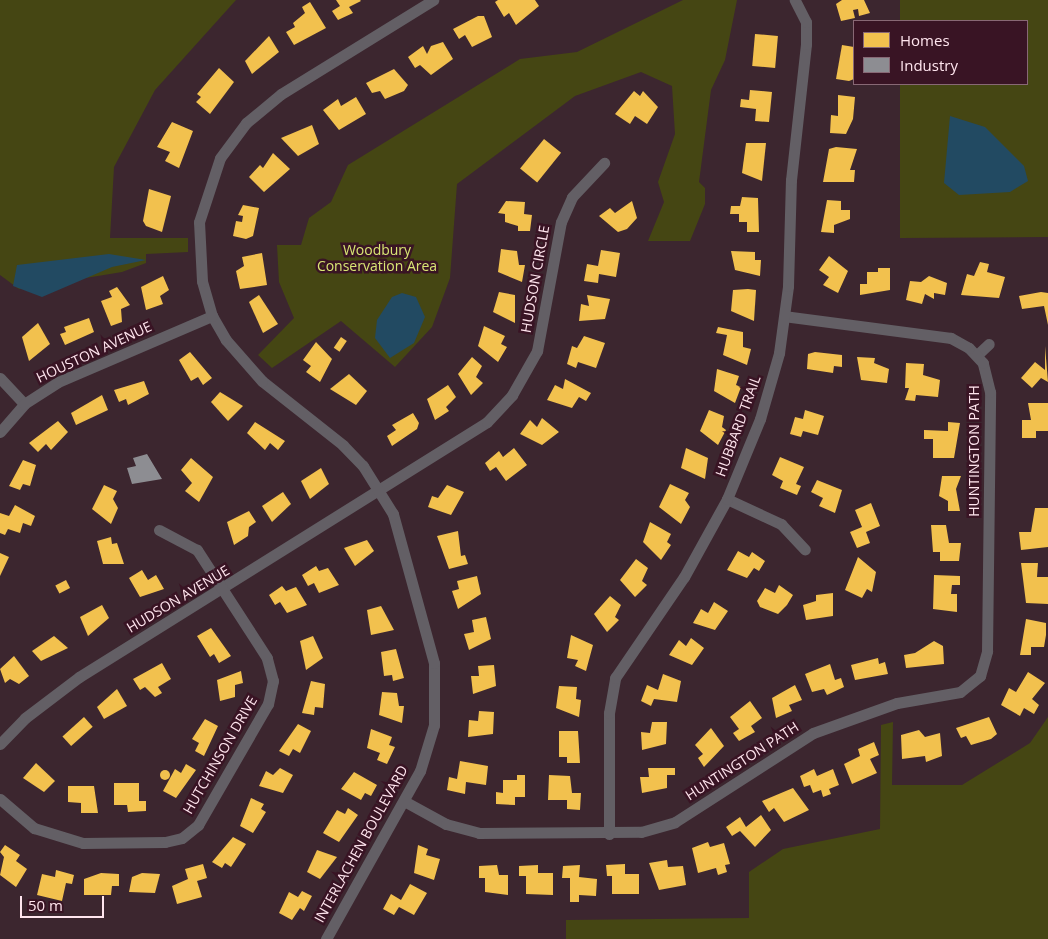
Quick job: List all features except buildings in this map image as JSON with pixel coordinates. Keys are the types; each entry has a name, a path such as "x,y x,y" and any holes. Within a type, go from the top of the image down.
{"street":[{"name":"INTERLACHEN BOULEVARD","path":"326,939 404,800 429,742 436,677 403,541 380,491 343,445 245,364 212,316 199,264 199,222 210,180 232,140 281,94 433,0"},
{"name":"HUBBARD TRAIL","path":"609,834 609,713 615,678 684,577 726,499 770,388 785,316 789,199 806,44 806,22 795,0"},
{"name":"HUDSON CIRCLE","path":"380,491 460,442 512,395 537,351 561,222 572,197 604,163"},
{"name":"HOUSTON AVENUE","path":"0,432 24,404 58,382 212,316"},
{"name":"HUNTINGTON PATH","path":"404,800 446,824 479,833 609,834 641,832 675,822 813,734 897,703 960,692 980,676 987,650 990,392 987,372 977,355 961,342 941,336 785,316"},
{"path":"977,355 989,344"},
{"path":"0,378 24,404"},
{"name":"HUDSON AVENUE","path":"0,744 72,681 380,491"},
{"path":"726,499 780,524 805,550"},
{"name":"HUTCHINSON DRIVE","path":"0,798 34,828 82,843 165,842 182,838 198,825 268,704 273,681 267,658 197,550 159,530"}],"green space":[{"path":"0,0 236,0 155,90 114,167 110,238 188,238 188,252 146,254 146,263 122,272 19,289 0,275"},
{"name":"Woodbury Conservation Area","path":"683,0 737,0 725,60 711,90 699,182 705,188 705,204 690,241 648,241 664,202 658,182 675,134 672,86 641,72 575,96 457,184 450,278 432,327 395,367 341,321 272,368 258,355 294,318 279,282 277,245 301,245 309,218 331,202 348,165 520,59 577,52"},
{"path":"900,0 1048,0 1048,237 900,238 900,85 1028,85 1028,20 900,20"},
{"path":"1048,717 1048,939 566,939 566,920 749,918 749,872 783,849 880,829 881,725 893,722 892,785 962,785 1030,743"}],"water":[{"path":"950,116 985,127 1024,166 1028,181 1010,192 959,195 944,183"},
{"path":"109,254 146,260 112,267 42,297 13,286 17,265"},
{"path":"402,293 416,297 425,317 414,343 390,358 375,338 377,320 392,297"}]}
